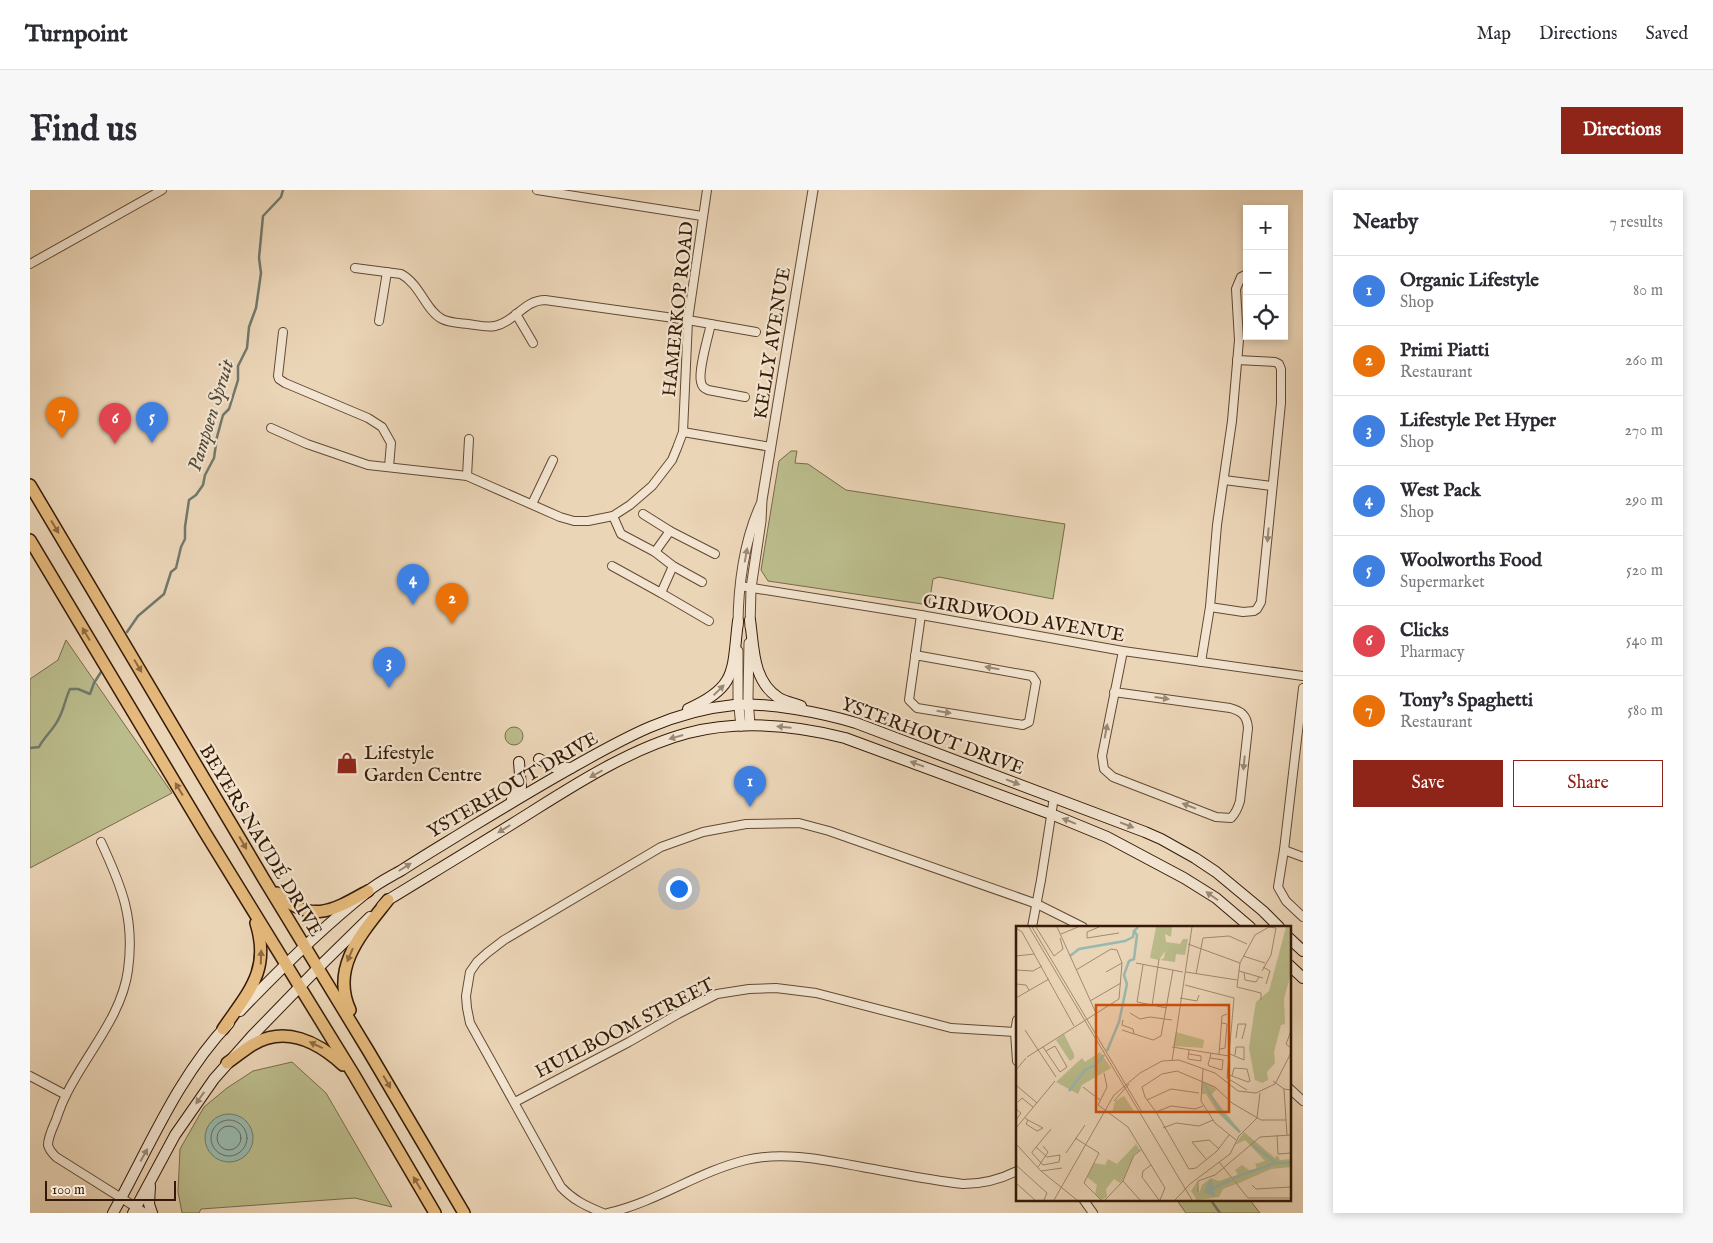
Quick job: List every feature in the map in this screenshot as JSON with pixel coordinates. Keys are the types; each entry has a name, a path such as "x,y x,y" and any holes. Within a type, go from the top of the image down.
{"main road":[{"name":"BEYERS NAUDÉ DRIVE","path":"30,485 265,881 370,1052 464,1213"},
{"path":"30,540 204,831 354,1075 435,1213"},
{"path":"750,620 754,658 762,681 780,699 820,714"},
{"path":"662,721 704,702 722,689 731,671 738,621"},
{"name":"YSTERHOUT DRIVE","path":"113,1213 166,1114 202,1054 222,1029 286,964 368,891 572,768 644,729 662,721 692,713 743,705 820,714 856,723 1145,832 1195,858 1263,911 1277,926"},
{"name":"YSTERHOUT DRIVE","path":"138,1211 151,1178 175,1135 227,1063 319,967 388,900 545,803 639,750 690,732 745,726 784,727 818,731 845,738 1051,814 1107,837 1184,878 1216,898 1249,926"},
{"path":"539,759 554,767 572,768"},
{"path":"502,809 521,787 519,762"},
{"path":"265,881 293,906 305,911 319,913 332,910 368,891"},
{"path":"222,1029 255,983 260,968 260,936 245,896"},
{"path":"370,1052 346,1002 343,988 344,976 356,941 388,900"},
{"path":"1290,939 1303,951"},
{"path":"1290,966 1303,978"},
{"path":"227,1063 253,1044 270,1038 296,1037 319,1046 354,1075"},
{"path":"151,1178 148,1199 152,1213"}],"street":[{"path":"30,264 162,190"},
{"path":"537,190 702,216"},
{"name":"HAMERKOP ROAD","path":"613,516 630,505 652,486 672,460 683,432 688,320 706,190"},
{"name":"KELLY AVENUE","path":"743,705 751,588 761,521 762,500 813,190"},
{"path":"356,268 401,274 409,280 437,316 446,321 489,327 502,324 533,301 545,300 688,320 756,332"},
{"path":"378,321 387,272"},
{"path":"1201,662 1210,607 1237,360 1236,289 1240,277 1243,276"},
{"path":"516,314 533,343"},
{"path":"711,324 701,372 701,384 708,390 745,397"},
{"path":"283,332 279,379 285,384 368,418 382,427 391,443 390,467"},
{"path":"1210,607 1249,612 1254,611 1260,606 1281,403 1281,370 1279,364 1275,362 1237,360"},
{"path":"271,428 307,444 368,465 467,476 560,517 574,521 588,521 613,516 621,534 655,552 673,566 702,582"},
{"path":"683,432 771,447"},
{"path":"467,476 469,439"},
{"path":"532,504 553,460"},
{"path":"1224,480 1272,486"},
{"name":"KELLY AVENUE","path":"745,726 738,621 740,586 752,524 762,500"},
{"path":"643,514 670,531 714,554"},
{"path":"655,552 670,531"},
{"path":"612,566 709,621"},
{"path":"661,594 673,566"},
{"name":"GIRDWOOD AVENUE","path":"740,586 921,615 1123,651 1303,676"},
{"path":"916,655 1032,676 1036,682 1029,722 1023,725 917,708 909,700 921,615"},
{"path":"1114,692 1230,708 1240,711 1245,716 1248,720 1248,728 1240,801 1235,814 1231,818 1216,817 1107,773 1102,764 1102,756 1114,692 1123,651"},
{"path":"1303,688 1278,887 1286,901 1303,917"},
{"path":"1032,926 1054,797"},
{"path":"603,1213 581,1204 561,1187 470,1023 466,996 470,972 482,958 504,940 661,847 704,832 746,824 799,824 829,831 1037,904 1081,926"},
{"path":"101,842 118,877 129,918 128,971 114,1012 66,1095 49,1140 50,1150 56,1158 121,1198 138,1211"},
{"path":"1284,850 1303,857"},
{"name":"HUILBOOM STREET","path":"515,1102 717,994 749,989 776,988 816,994 950,1028 1015,1032"},
{"path":"1016,1026 1016,1046"},
{"path":"30,1076 66,1095"},
{"path":"1290,1089 1303,1101"},
{"path":"608,1213 635,1206 720,1168 769,1157 823,1160 963,1184 978,1184 992,1181 1016,1171"},
{"path":"1084,1200 1093,1213"}],"green space":[{"path":"791,451 797,451 795,463 808,464 846,490 1065,524 1053,599 939,577 933,579 929,605 768,581 761,570 779,461"},
{"path":"66,640 172,793 30,868 30,679 58,660"},
{"path":"510,727 518,727 523,732 521,743 510,745 505,740 505,732"},
{"path":"292,1062 326,1093 392,1207 355,1198 201,1209 199,1213 182,1213 178,1192 180,1149 204,1107 227,1088 253,1071"},
{"path":"1177,1200 1250,1200 1260,1213 1186,1213"}],"water":[{"path":"229,1114 238,1116 246,1121 251,1129 253,1138 251,1147 246,1155 238,1160 229,1162 220,1160 212,1155 207,1147 205,1138 207,1129 212,1121 220,1116"}],"waterway":[{"name":"Pampoen Spruit","path":"127,632 138,616 164,594 171,572 176,568 185,539 189,500 196,495 203,485 205,475 214,458 223,415 229,409 238,380 238,366 247,348 249,327 256,308 261,273 259,258 263,216 281,197 283,190"},
{"name":"Pampoen Spruit","path":"30,748 39,747 56,724 70,689 78,689 90,694 101,672"},
{"path":"1211,1200 1220,1213"}],"place":[{"name":"Tony's Spaghetti","path":"62,438"},
{"name":"Woolworths Food","path":"152,443"},
{"name":"Clicks","path":"115,444"},
{"name":"West Pack","path":"413,605"},
{"name":"Primi Piatti","path":"452,624"},
{"name":"Lifestyle Pet Hyper","path":"389,688"},
{"name":"Lifestyle Garden Centre","path":"347,763"},
{"name":"Organic Lifestyle","path":"750,807"}]}
